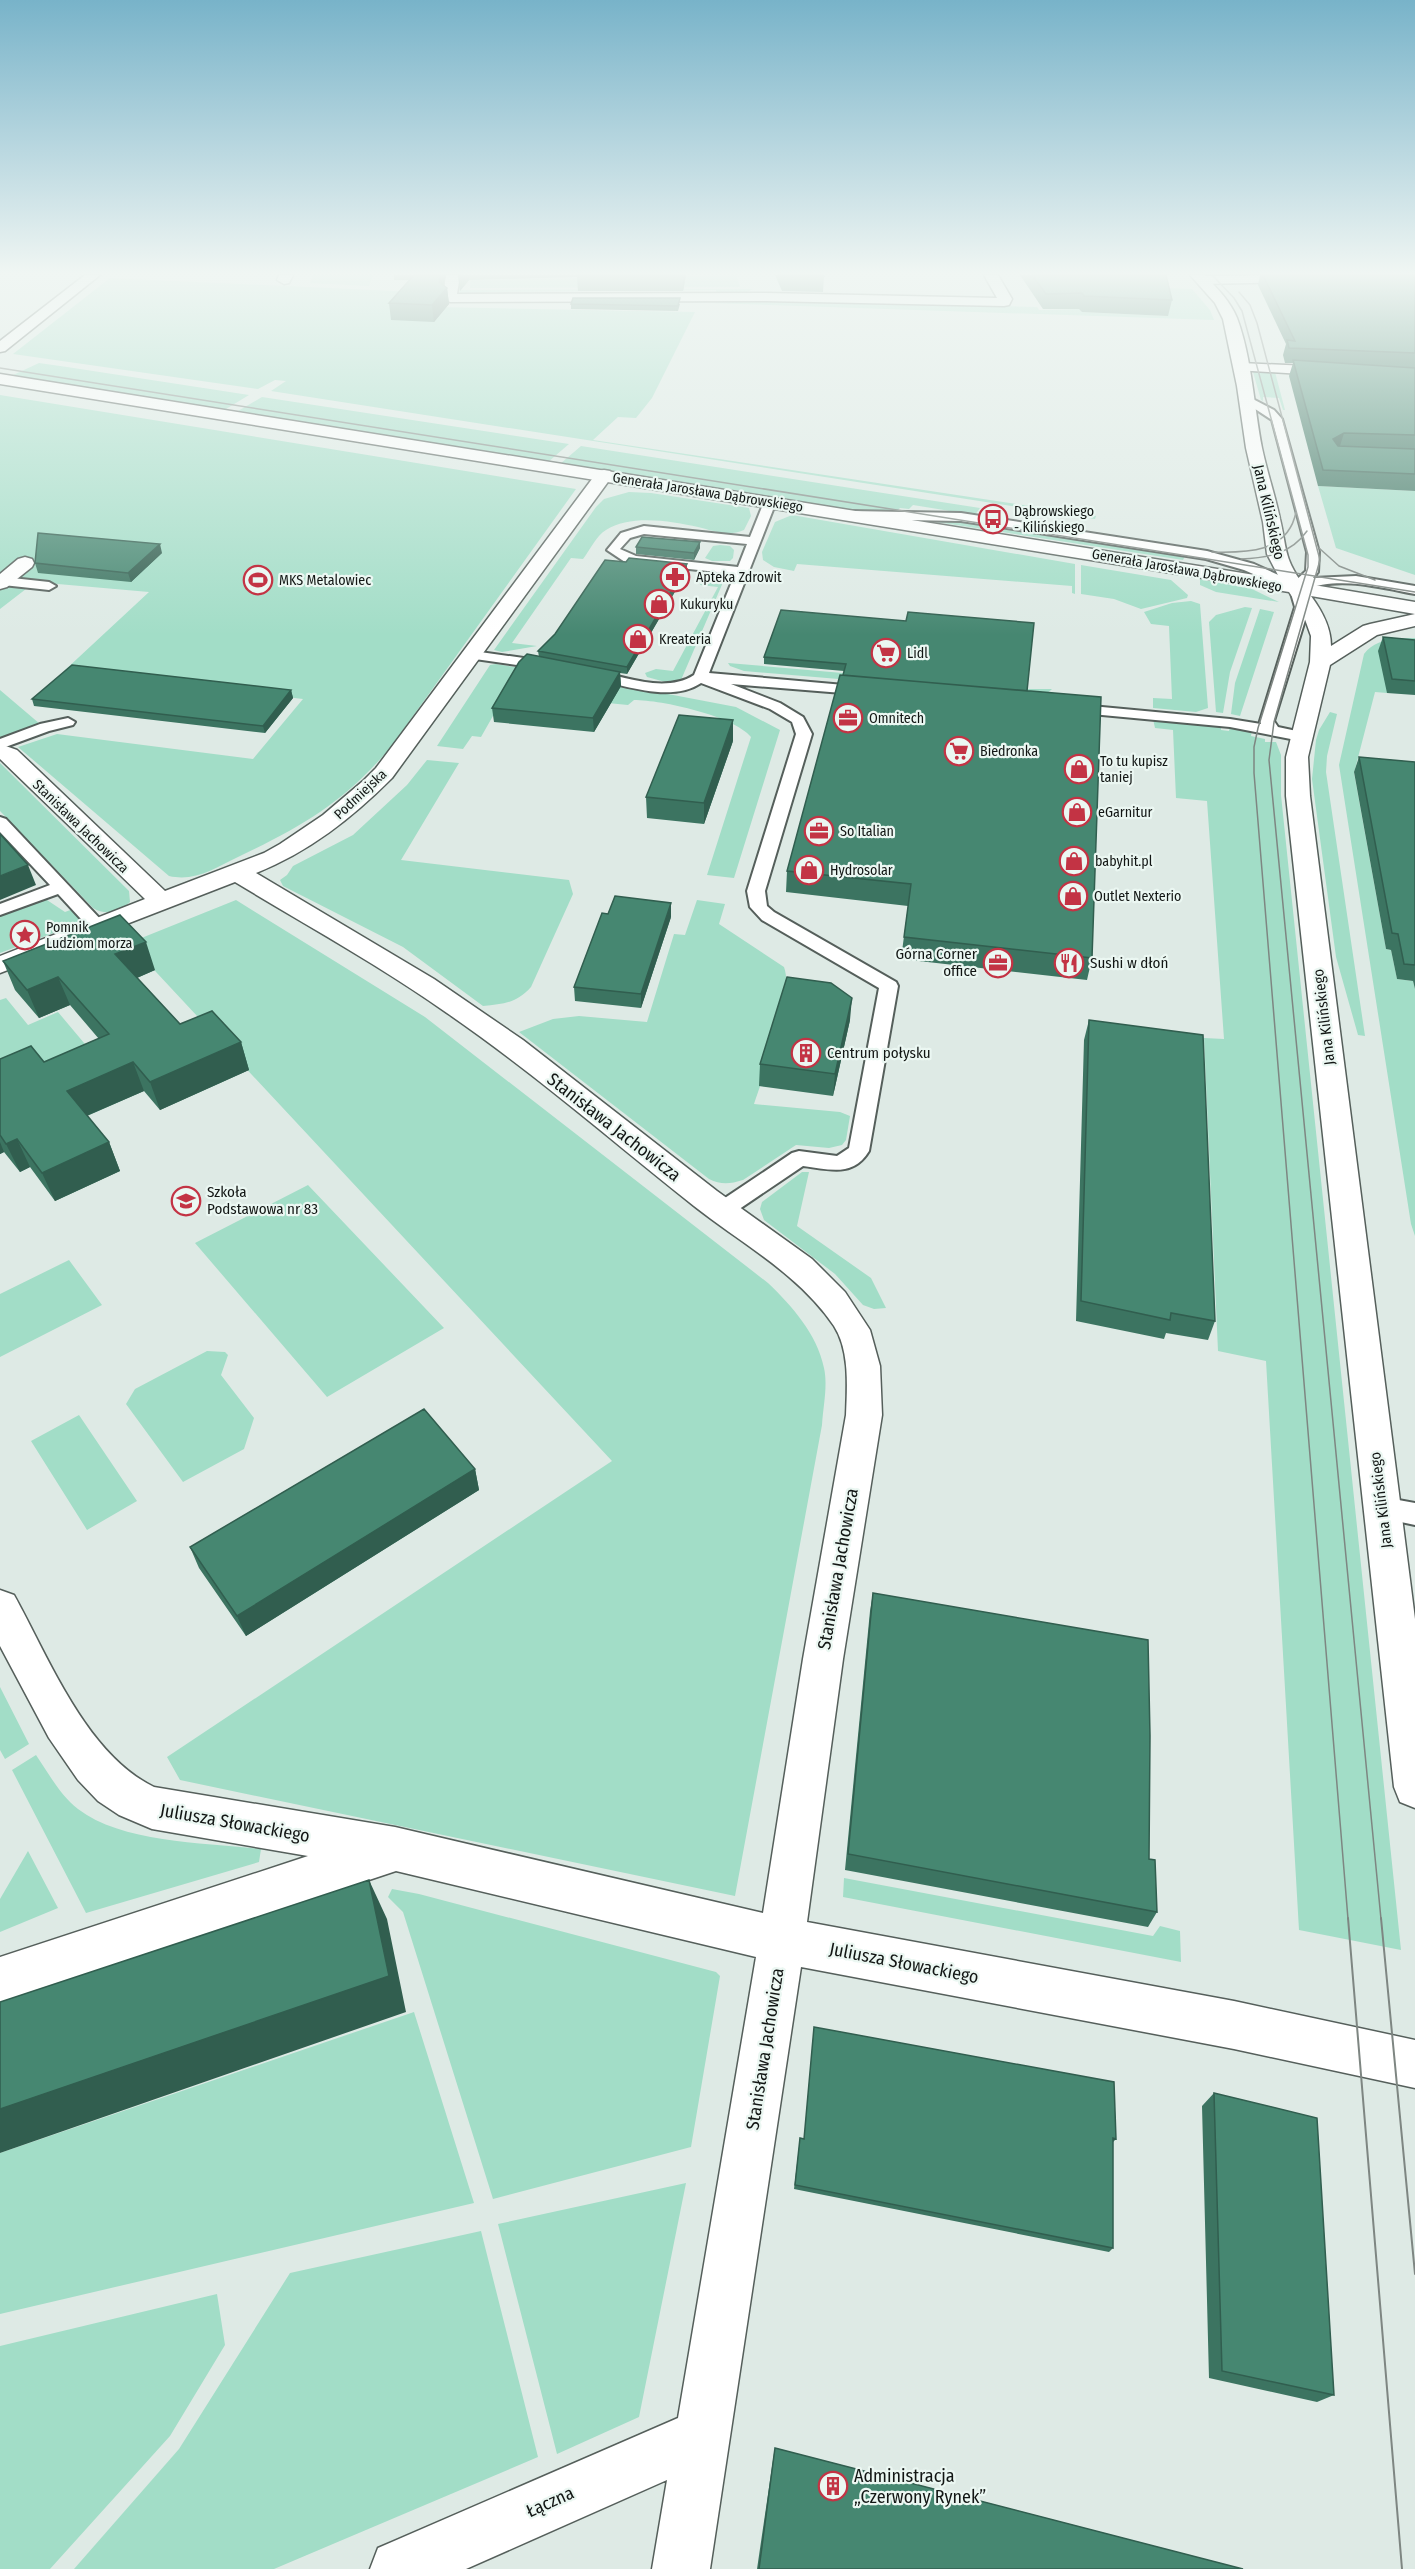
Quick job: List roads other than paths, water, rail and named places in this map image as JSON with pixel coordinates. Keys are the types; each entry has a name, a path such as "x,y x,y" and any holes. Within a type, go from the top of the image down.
{"street":[{"name":"Generała Jarosława Dąbrowskiego","path":"99,395 1415,608"},
{"name":"Jana Kilińskiego","path":"1246,395 1254,448 1272,522 1276,554 1311,610 1322,646 1301,736 1297,766 1298,796 1398,1511 1415,1787"},
{"name":"Podmiejska","path":"0,965 273,858 305,840 366,792 384,773 473,655 604,476"},
{"path":"1,582 25,563"},
{"path":"1320,662 1370,630 1415,620"},
{"name":"Stanisława Jachowicza","path":"0,751 9,755 131,875 162,902"},
{"name":"Stanisława Jachowicza","path":"238,873 406,974 485,1026 827,1292 848,1320 860,1347 866,1379 864,1415 823,1659 783,1940 681,2569"},
{"name":"Juliusza Słowackiego","path":"0,1607 64,1723 87,1757 107,1781 126,1795 152,1808 187,1816 395,1850 783,1940 1234,2025 1415,2064"},
{"path":"0,1980 395,1850"},
{"name":"Łączna","path":"399,2569 702,2436"}],"lane":[{"path":"1247,399 1270,412 1277,419 1313,552 1312,572 1296,588"},
{"path":"473,655 568,669 666,688 684,687 694,683 700,677 770,502"},
{"path":"850,515 961,517 1207,555 1249,567 1296,588 1316,581 1329,580 1415,590"},
{"path":"743,571 625,558 613,550 621,537 630,532 644,530 754,541"},
{"path":"1,582 49,586"},
{"path":"1272,730 1267,721 1302,607 1296,588"},
{"path":"700,677 877,692"},
{"path":"700,677 775,706 798,720 804,734 756,891 759,907 768,916 889,986 859,1151 841,1164 799,1158 721,1211"},
{"path":"1053,707 1230,723 1301,736"},
{"path":"0,744 45,727 68,722"},
{"path":"0,822 98,927"},
{"path":"0,910 61,887"}],"tram line":[{"path":"170,395 1306,575"},
{"path":"1265,395 1303,536"},
{"path":"1276,395 1320,560 1315,576"},
{"path":"1212,552 1251,551 1275,543 1291,526 1296,512"},
{"path":"1303,536 1307,531"},
{"path":"1241,559 1278,553 1294,545 1303,536"},
{"path":"1303,536 1308,555 1306,575"},
{"path":"1319,548 1339,566 1375,580"},
{"path":"1306,575 1315,576"},
{"path":"1306,575 1258,728 1254,747 1254,773 1348,1919"},
{"path":"1315,576 1415,592"},
{"path":"1315,576 1274,722 1269,760 1381,1919"},
{"path":"1348,1918 1402,2569"},
{"path":"1381,1918 1415,2274"}],"place":[{"name":"Dąbrowskiego - Kilińskiego","path":"993,519"},
{"name":"Apteka Zdrowit","path":"675,577"},
{"name":"MKS Metalowiec","path":"258,580"},
{"name":"Kukuryku","path":"659,604"},
{"name":"Kreateria","path":"638,639"},
{"name":"Lidl","path":"886,653"},
{"name":"Omnitech","path":"848,718"},
{"name":"Biedronka","path":"959,751"},
{"name":"To tu kupisz taniej","path":"1079,769"},
{"name":"eGarnitur","path":"1077,812"},
{"name":"So Italian","path":"819,831"},
{"name":"babyhit.pl","path":"1074,861"},
{"name":"Hydrosolar","path":"809,870"},
{"name":"Outlet Nexterio","path":"1073,896"},
{"name":"Pomnik Ludziom morza","path":"25,935"},
{"name":"Górna Corner office","path":"998,963"},
{"name":"Sushi w dłoń","path":"1069,963"},
{"name":"Centrum połysku","path":"806,1053"},
{"name":"Szkoła Podstawowa nr 83","path":"186,1201"},
{"name":"Administracja „Czerwony Rynek”","path":"833,2486"}]}
